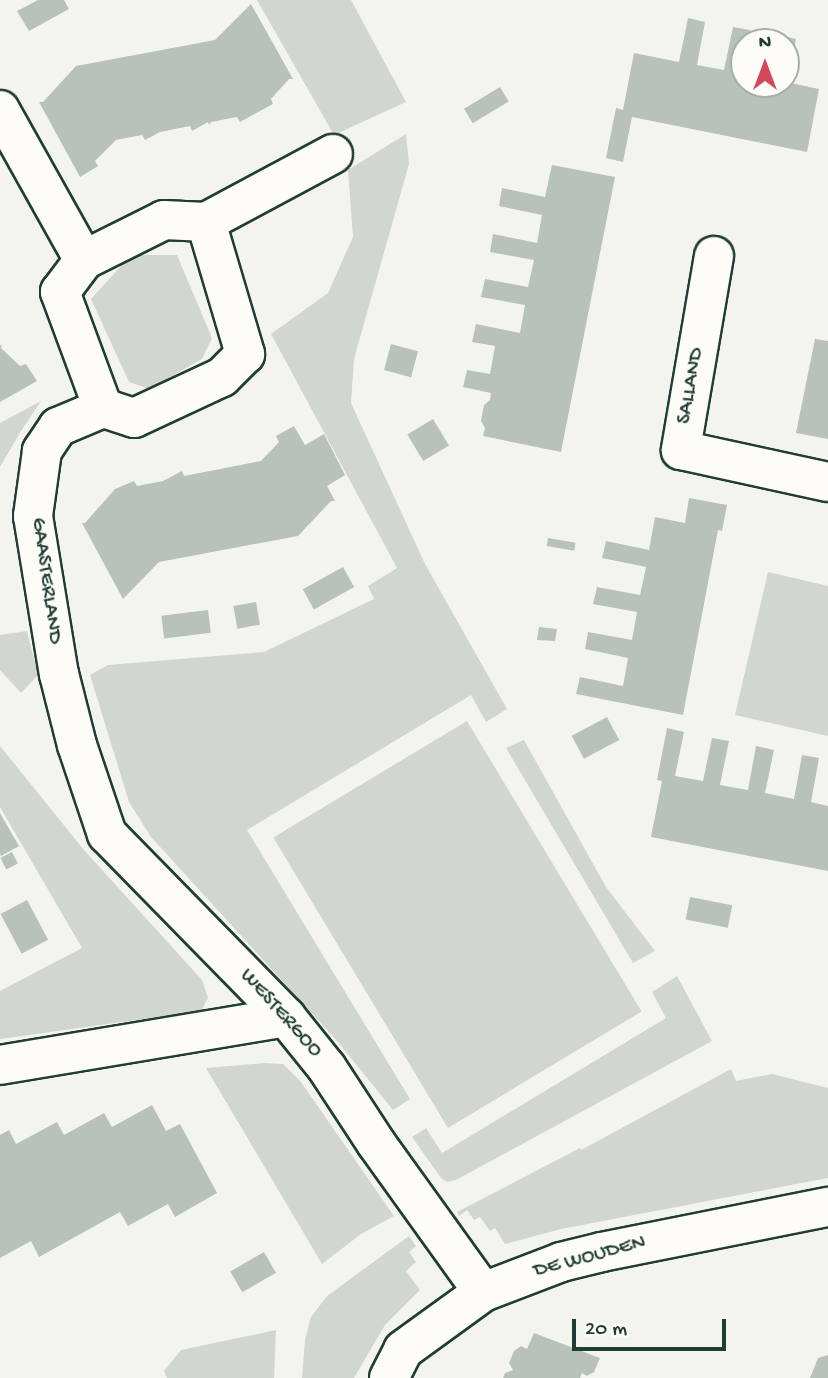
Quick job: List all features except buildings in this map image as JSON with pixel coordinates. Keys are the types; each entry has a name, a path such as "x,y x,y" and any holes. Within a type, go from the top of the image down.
{"street":[{"path":"0,110 84,260"},
{"path":"206,222 245,354 222,377 134,418 103,408 60,292 84,260 164,220 206,222 333,154"},
{"name":"SALLAND","path":"714,256 681,450 828,482"},
{"name":"GAASTERLAND","path":"77,745 59,674 33,516 42,451 52,435 58,427 103,408"},
{"name":"WESTERGOO","path":"77,745 107,834 286,1017 327,1068 376,1143 483,1292"},
{"path":"0,1065 286,1017"},
{"name":"DE WOUDEN","path":"389,1378 403,1350 483,1292 561,1262 592,1254 828,1207"}],"shaded area":[{"path":"257,0 351,0 406,102 334,135"},
{"path":"406,134 409,164 354,359 351,403 425,564 507,709 486,722 471,695 247,830 410,1099 393,1110 338,1042 151,837 129,802 90,675 108,665 264,652 374,599 368,586 397,568 271,334 328,293 353,237 348,170"},
{"path":"131,255 177,255 212,338 202,359 149,389 129,382 91,299"},
{"path":"41,401 21,431 0,467 0,423"},
{"path":"768,572 828,586 828,736 735,715"},
{"path":"27,631 38,675 21,693 0,670 0,635"},
{"path":"467,721 642,1012 448,1128 273,837"},
{"path":"524,740 606,887 655,951 633,963 506,748"},
{"path":"0,746 84,850 202,980 208,998 201,1011 0,1039 0,991 82,948 0,807"},
{"path":"677,976 712,1041 456,1180 447,1182 441,1178 412,1137 426,1128 442,1153 666,1018 652,992"},
{"path":"283,1064 301,1082 394,1216 361,1234 322,1264 206,1068"},
{"path":"731,1069 736,1081 772,1074 828,1088 828,1178 561,1229 505,1244 495,1228 490,1231 480,1217 474,1220 467,1210 459,1216 457,1212 580,1148 581,1150"},
{"path":"409,1236 416,1246 409,1252 416,1262 406,1271 420,1290 385,1325 354,1378 302,1378 305,1340 311,1317 327,1296"},
{"path":"276,1330 274,1378 167,1378 164,1371 181,1350"}]}
